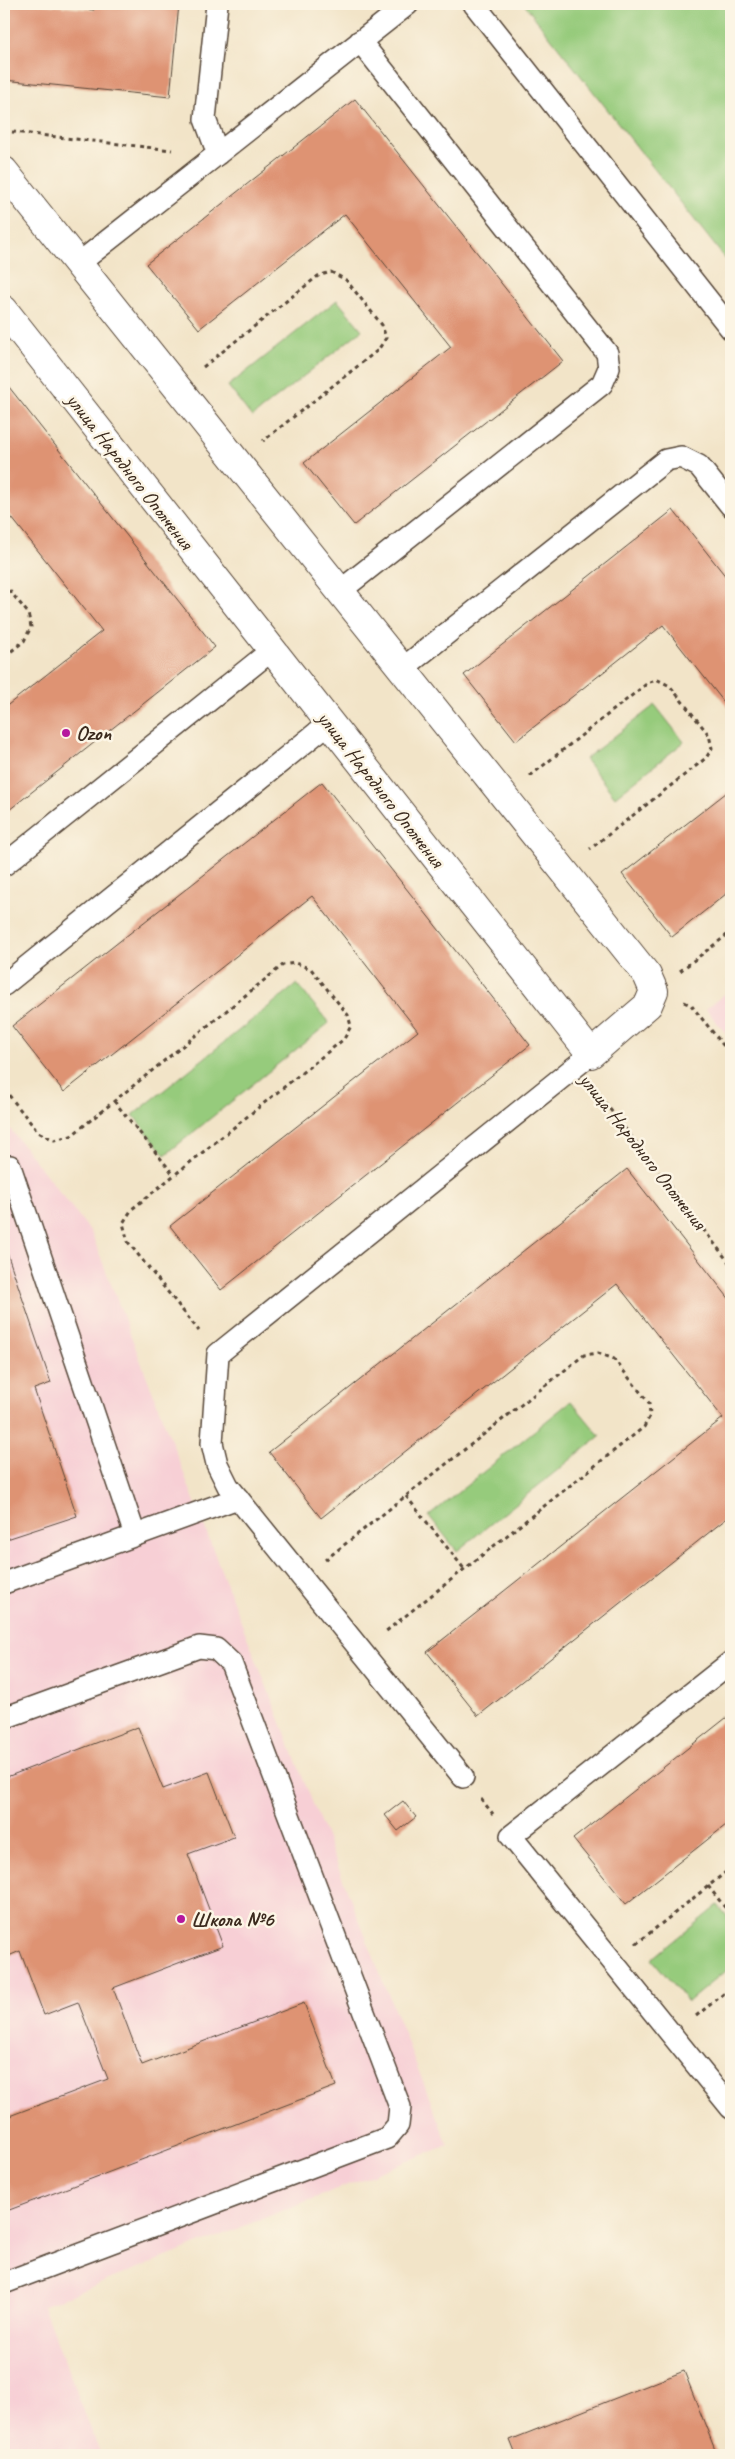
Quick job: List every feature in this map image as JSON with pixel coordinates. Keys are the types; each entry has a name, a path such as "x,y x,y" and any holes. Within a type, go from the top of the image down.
{"street":[{"path":"4,171 647,975 654,991 648,1005 583,1059"},
{"name":"улица Народного Ополчения","path":"4,310 329,723 583,1059"}],"lane":[{"path":"217,4 205,119 218,154"},
{"path":"78,264 408,4"},
{"path":"474,4 731,329"},
{"path":"340,591 602,384 609,368 607,353 360,42"},
{"path":"402,669 666,460 681,457 699,466 731,506"},
{"path":"4,865 272,650"},
{"path":"4,985 329,723"},
{"path":"464,1777 228,1486 217,1464 212,1443 218,1354 583,1059"},
{"path":"10,1166 135,1535"},
{"path":"4,1584 238,1498"},
{"path":"4,1718 199,1648 216,1649 231,1663 400,2107 398,2125 387,2138 4,2283"},
{"path":"731,1662 511,1836 731,2108"}],"path":[{"path":"4,131 176,150 194,172"},
{"path":"177,387 318,276 331,272 346,280 382,325 386,338 378,350 237,462"},
{"path":"4,584 28,613 32,627 24,641 4,657"},
{"path":"504,796 649,682 658,680 670,686 709,735 712,748 706,758 563,870"},
{"path":"654,991 731,932"},
{"path":"4,1089 38,1132 54,1140 71,1136 283,965 295,963 311,969 348,1014 351,1026 344,1038 132,1209 123,1223 128,1242 218,1354"},
{"path":"654,991 691,1005 731,1055"},
{"name":"улица Народного Ополчения","path":"583,1059 731,1265"},
{"path":"114,1101 174,1175"},
{"path":"302,1578 584,1355 598,1353 614,1359 649,1403 650,1416 644,1427 361,1651"},
{"path":"406,1496 465,1570"},
{"path":"464,1777 511,1836"},
{"path":"613,1962 731,1868"},
{"path":"708,1886 731,1915"},
{"path":"672,2035 731,1988"}],"shaded area":[{"path":"731,989 731,1040 706,1009"},
{"name":"Школа №6","path":"4,1121 91,1232 236,1609 448,2145 43,2306 101,2455 4,2455"}],"green space":[{"path":"524,4 731,4 731,266"},
{"path":"337,300 362,330 252,417 228,386"},
{"path":"655,705 684,742 615,797 585,759"},
{"path":"297,984 329,1023 165,1155 133,1115"},
{"path":"571,1401 600,1436 457,1551 429,1516"},
{"path":"718,1905 731,1921 731,1966 688,2002 652,1959"}],"building":[{"path":"4,4 38,4 94,10 95,4 179,4 170,97 4,80"},
{"path":"355,99 563,361 354,525 304,463 451,347 345,214 199,329 146,264"},
{"path":"5,382 215,647 4,814 4,708 102,631 4,508"},
{"path":"673,510 731,583 731,711 663,625 516,741 464,675"},
{"path":"322,782 530,1045 221,1290 170,1226 418,1031 312,896 64,1092 12,1026"},
{"path":"731,789 731,890 672,937 622,874"},
{"path":"627,1169 731,1301 731,1515 478,1716 427,1652 723,1418 617,1284 321,1518 269,1452"},
{"path":"4,1244 51,1383 34,1389 77,1516 4,1540"},
{"path":"731,1714 731,1821 626,1904 573,1839"},
{"path":"138,1727 163,1789 209,1772 234,1837 188,1854 223,1946 113,1988 142,2065 304,2003 336,2086 4,2212 4,2118 108,2079 78,2002 44,2015 20,1951 4,1958 4,1778"},
{"path":"403,1801 416,1817 398,1831 385,1815"},
{"path":"684,2371 717,2455 516,2455 510,2440"}],"place":[{"name":"Ozon","path":"66,733"},
{"name":"Школа №6","path":"181,1919"}]}
